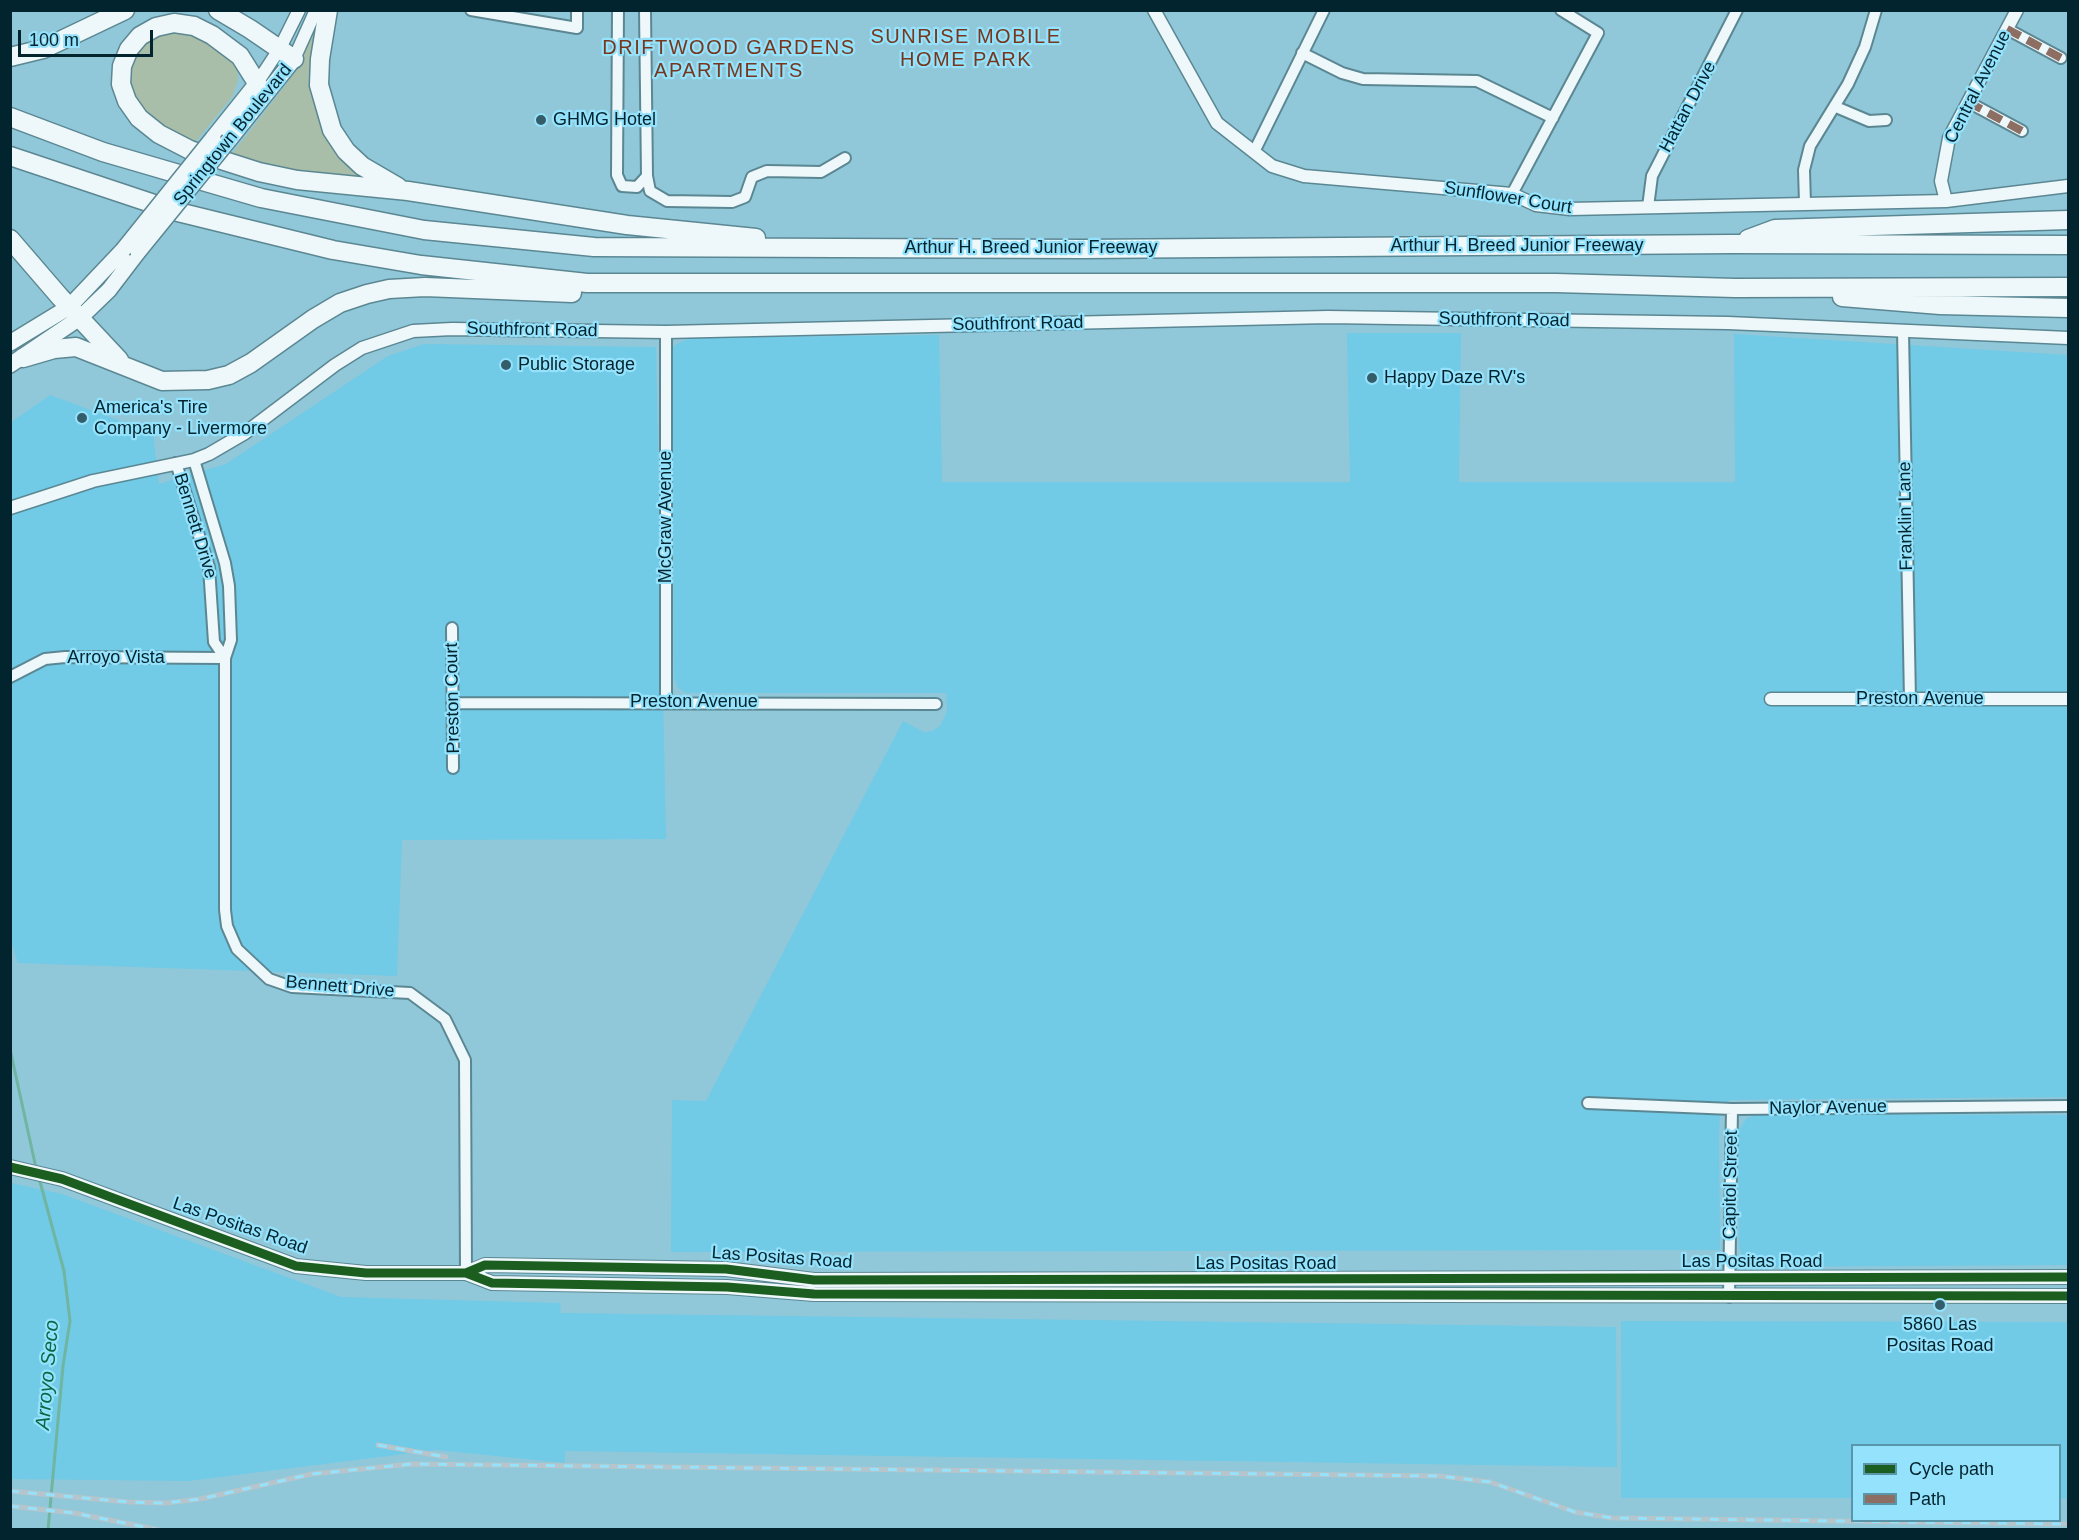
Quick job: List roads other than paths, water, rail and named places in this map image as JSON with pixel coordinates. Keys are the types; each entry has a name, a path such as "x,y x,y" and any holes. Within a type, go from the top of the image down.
{"highway":[{"path":"10,57 43,49 125,10"},
{"path":"218,10 287,54"},
{"path":"328,10 320,59 319,85 324,108 333,130 346,151 362,166 408,191"},
{"path":"257,83 240,56 212,35 194,26 174,23 156,27 140,36 129,49 122,66 121,84 126,101 133,110 159,134 223,162 297,180 408,191 627,225 851,247"},
{"name":"Arthur H. Breed Junior Freeway","path":"10,117 103,152 179,176 272,201 424,230 594,247 1082,249 1732,244 2068,245"},
{"name":"Arthur H. Breed Junior Freeway","path":"10,156 178,212 333,250 433,267 617,284 1556,284 2068,287"},
{"path":"1732,244 1775,230 2068,219"},
{"path":"10,238 124,365"},
{"path":"16,361 54,349 76,347 162,381 181,383 230,375 340,303 389,289 457,288 591,294 617,284"},
{"path":"1812,287 1848,298 1940,305 2068,308"}],"main road":[{"name":"Springtown Boulevard","path":"131,251 229,140 287,54"},
{"name":"Springtown Boulevard","path":"131,251 213,138 257,83"},
{"path":"16,361 75,312 109,290 131,251"},
{"path":"10,343 75,312"},
{"name":"Las Positas Road","path":"10,1167 62,1179 296,1266 366,1274 466,1273 492,1283 727,1287 814,1294 2068,1296"},
{"name":"Las Positas Road","path":"466,1273 484,1265 726,1269 814,1280 2068,1277"},
{"path":"1839,1297 1841,1287 1886,1286 1898,1278"}],"street":[{"name":"Springtown Boulevard","path":"287,54 299,10"},
{"name":"Springtown Boulevard","path":"257,83 287,54 316,10"},
{"path":"471,10 577,28 577,10"},
{"path":"618,10 617,175 622,186 637,187 647,176"},
{"path":"645,10 647,176 650,191 668,201 732,202 746,197 752,177 767,171 821,172 845,158"},
{"name":"Sunflower Court","path":"1154,10 1217,123 1272,166 1304,176 1512,194 1536,205 1570,209 1946,201 2068,186"},
{"path":"1254,152 1324,10"},
{"path":"1512,194 1598,33 1561,10"},
{"name":"Hattan Drive","path":"1648,207 1652,176 1737,10"},
{"path":"1804,203 1804,170 1810,146 1836,107 1865,47 1876,10"},
{"name":"Central Avenue","path":"1946,201 1941,181 1949,138 2017,10"},
{"path":"2007,29 2061,58"},
{"path":"1302,53 1342,73 1364,79 1477,81 1553,118"},
{"path":"1968,102 2022,131"},
{"path":"1836,107 1869,121 1886,120"},
{"name":"Southfront Road","path":"10,508 93,481 194,460 245,433 335,365 362,348 389,337 413,331 447,329 666,332 1328,317 1728,323 2068,338"},
{"name":"McGraw Avenue","path":"666,332 666,702"},
{"name":"Franklin Lane","path":"1903,332 1910,700"},
{"name":"Bennett Drive","path":"194,460 226,569 231,640 225,658 225,910 227,926 237,949 269,979 292,987 410,993 445,1019 465,1060 466,1273"},
{"name":"Bennett Drive","path":"176,463 209,567 213,589 214,642 225,658"},
{"name":"Preston Court","path":"452,628 453,768"},
{"name":"Arroyo Vista","path":"10,677 45,659 65,657 225,658"},
{"name":"Preston Avenue","path":"1772,699 2068,699"},
{"name":"Preston Avenue","path":"453,703 936,704"},
{"name":"Naylor Avenue","path":"1588,1103 1732,1108 2068,1106"},
{"name":"Capitol Street","path":"1729,1297 1732,1108"}],"waterway":[{"name":"Arroyo Seco","path":"10,1049 36,1168"},
{"name":"Arroyo Seco","path":"39,1178 64,1271 70,1321 63,1366 48,1530"}],"railway":[{"path":"378,1445 446,1457"},
{"path":"10,1491 128,1502 166,1503 200,1499 312,1474 411,1464 1440,1476 1490,1482 1575,1512 1612,1518 1851,1521"},
{"path":"10,1506 74,1513 160,1530"},
{"path":"1916,1522 2068,1524"}],"place":[{"name":"GHMG Hotel","path":"541,120"},
{"name":"Public Storage","path":"506,365"},
{"name":"Happy Daze RV's","path":"1372,378"},
{"name":"America's Tire Company - Livermore","path":"82,418"},
{"name":"5860 Las Positas Road","path":"1940,1305"}],"district":[{"name":"SUNRISE MOBILE HOME PARK","path":"966,48"},
{"name":"DRIFTWOOD GARDENS APARTMENTS","path":"729,60"}]}
